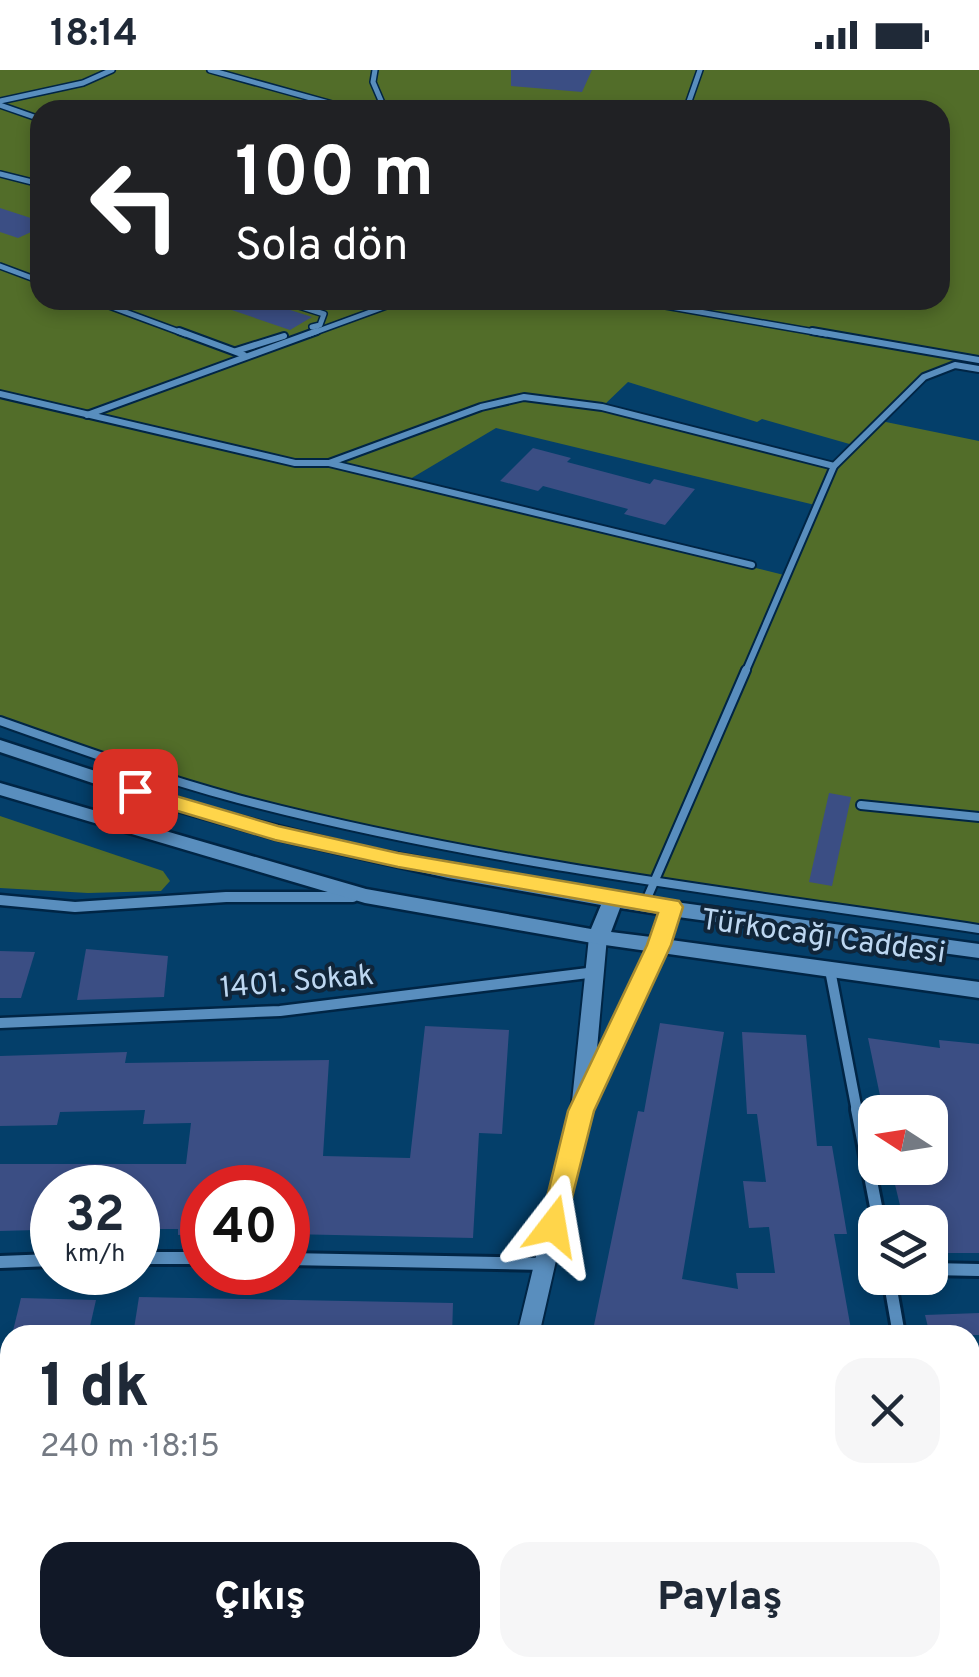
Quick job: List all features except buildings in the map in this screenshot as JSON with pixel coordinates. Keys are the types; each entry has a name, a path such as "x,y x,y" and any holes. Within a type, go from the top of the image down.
{"main road":[{"path":"0,746 275,833 398,860 614,898 598,937 365,896 0,789"},
{"name":"Türkocağı Caddesi","path":"614,898 979,950"},
{"path":"659,945 671,907"},
{"name":"Türkocağı Caddesi","path":"598,937 979,990"}],"street":[{"path":"0,900 76,906 226,897 365,896"},
{"path":"530,1325 581,1111 598,972 598,937"},
{"path":"581,1111 659,945"},
{"path":"830,970 876,1205"},
{"name":"1401. Sokak","path":"0,1023 280,1011 598,972"},
{"path":"310,1259 544,1264"},
{"path":"0,1262 30,1261"},
{"path":"948,1269 979,1270"},
{"path":"892,1295 896,1325"}],"lane":[{"path":"0,103 83,83 112,70"},
{"path":"210,70 318,100"},
{"path":"374,70 381,100"},
{"path":"690,100 700,70"},
{"path":"0,103 30,114"},
{"path":"0,174 30,182"},
{"path":"0,266 30,276"},
{"path":"123,310 244,355"},
{"path":"234,351 320,325 324,314 311,310"},
{"path":"87,415 374,310"},
{"path":"688,310 979,360"},
{"path":"645,903 834,466 924,377 954,364 979,370"},
{"path":"0,394 295,463 329,463 752,565"},
{"path":"329,463 481,408 524,397 602,407 834,466"},
{"path":"0,721 82,754 298,817 655,880 979,929"},
{"path":"861,806 979,817"}],"green space":[{"path":"0,70 979,70 979,369 947,368 934,372 913,387 881,421 979,441 979,929 655,879 298,817 0,721","holes":["628,382 757,422 762,419 853,445 834,465 603,406","496,428 815,505 784,575 405,482"]},
{"path":"0,816 163,871 170,881 161,891 88,893 0,888"}],"route":[{"path":"135,791 275,833 398,860 671,907 659,945 581,1111 553,1226"}]}
